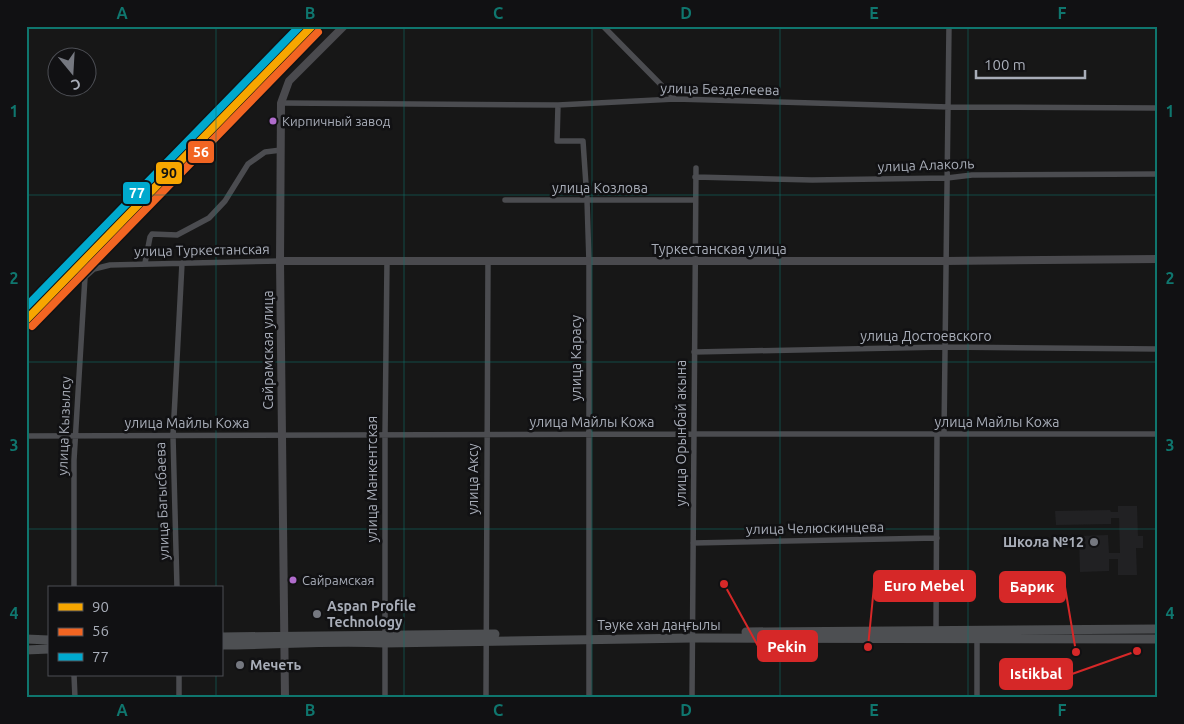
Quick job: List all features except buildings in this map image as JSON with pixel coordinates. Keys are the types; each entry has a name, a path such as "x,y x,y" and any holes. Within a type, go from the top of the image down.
{"main road":[{"name":"Тәуке хан даңғылы","path":"978,635 1158,629"},
{"name":"Тәуке хан даңғылы","path":"222,637 284,641 354,642 384,639 936,635 1158,639"},
{"path":"26,639 48,640"},
{"name":"Тәуке хан даңғылы","path":"222,645 284,641"},
{"path":"26,650 48,649"}],"street":[{"name":"Сайрамская улица","path":"285,698 281,436 281,103 289,81 344,26"},
{"path":"603,26 675,99"},
{"path":"936,635 937,538 944,347 949,26"},
{"name":"улица Безделеева","path":"281,103 558,105 675,99 949,107 1158,108"},
{"name":"улица Карасу","path":"558,105 557,141 583,141 587,200 589,262 589,698"},
{"path":"145,263 152,234 177,235 209,218 224,201 248,164 265,152 281,150"},
{"name":"улица Орынбай акына","path":"692,698 696,168"},
{"name":"улица Алаколь","path":"695,177 812,180 947,178 972,175 1158,174"},
{"name":"улица Козлова","path":"505,200 695,200"},
{"name":"Туркестанская улица","path":"280,261 589,262 1158,259"},
{"name":"улица Туркестанская","path":"94,269 110,265 145,263 280,261"},
{"name":"улица Манкентская","path":"385,698 385,435 388,261"},
{"name":"улица Аксу","path":"486,698 488,261"},
{"name":"улица Багысбаева","path":"177,586 173,436 182,263"},
{"name":"улица Кызылсу","path":"74,586 76,436 85,277 94,269"},
{"name":"улица Достоевского","path":"694,352 944,347 1158,350"},
{"name":"улица Майлы Кожа","path":"26,436 1158,434"},
{"name":"улица Челюскинцева","path":"693,543 937,538"},
{"path":"977,698 978,635"},
{"path":"74,676 74,698"},
{"path":"179,676 179,698"}],"shaded area":[{"name":"Школа №12","path":"1118,506 1137,506 1138,536 1143,536 1143,548 1136,548 1137,575 1118,575 1118,559 1109,559 1109,571 1080,572 1079,536 1108,535 1109,553 1120,553 1119,518 1111,518 1111,524 1056,525 1055,511 1110,510 1111,512 1118,512"}],"transit line":[{"name":"77","path":"26,307 300,26"},
{"name":"90","path":"26,320 312,26"},
{"name":"56","path":"32,326 318,32"}],"place":[{"name":"Кирпичный завод","path":"273,121"},
{"name":"Школа №12","path":"1094,542"},
{"name":"Сайрамская","path":"293,580"},
{"name":"Pekin","path":"724,584"},
{"name":"Aspan Profile Technology","path":"317,614"},
{"name":"Euro Mebel","path":"868,647"},
{"name":"Istikbal","path":"1137,651"},
{"name":"Барик","path":"1076,652"},
{"name":"Мечеть","path":"240,665"}]}
